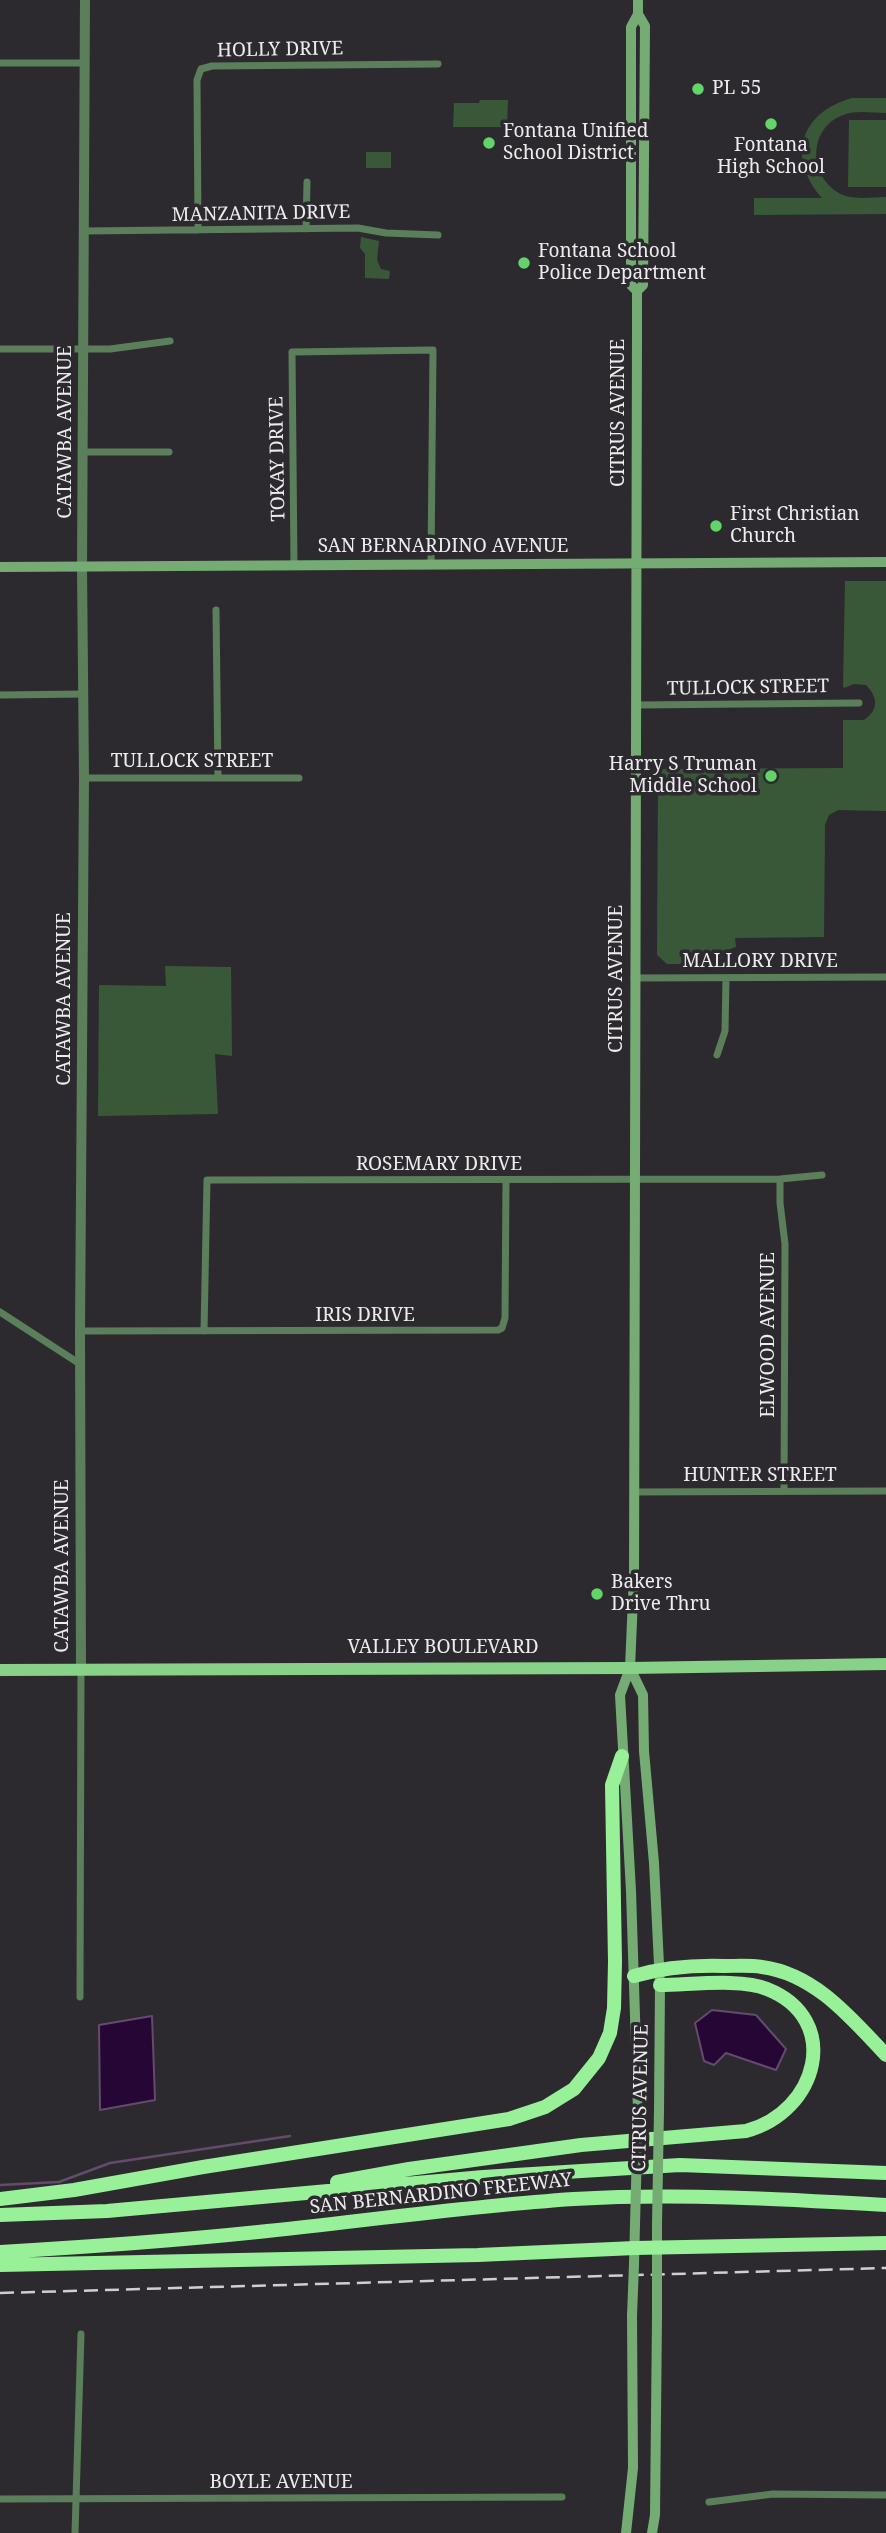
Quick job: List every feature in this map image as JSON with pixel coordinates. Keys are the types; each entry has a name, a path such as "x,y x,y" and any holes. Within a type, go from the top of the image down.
{"highway":[{"path":"0,2199 61,2192 509,2119 545,2108 566,2095 599,2058 612,2024 615,1962 612,1785 622,1756"},
{"path":"634,1976 659,1968 686,1965 760,1966 784,1972 803,1980 828,1997 886,2055"},
{"path":"258,2197 409,2169 555,2148 746,2131 769,2122 792,2106 809,2078 813,2053 808,2029 790,2003 769,1989 747,1984 660,1985"},
{"name":"SAN BERNARDINO FREEWAY","path":"0,2215 107,2211 483,2178 680,2165 886,2173"},
{"name":"SAN BERNARDINO FREEWAY","path":"0,2252 257,2232 576,2199 687,2195 886,2205"},
{"path":"0,2265 478,2255 886,2242"}],"main road":[{"name":"CITRUS AVENUE","path":"626,2533 633,2468 632,2316 638,2110 631,1891 620,1695 630,1668 634,1575 637,291 631,285 631,27 638,15 638,0"},
{"name":"SAN BERNARDINO AVENUE","path":"0,567 886,562"},
{"name":"VALLEY BOULEVARD","path":"0,1670 630,1668 886,1664"},
{"name":"CITRUS AVENUE","path":"630,1668 643,1695 644,1751 660,1985 655,2515 652,2533"}],"street":[{"name":"CATAWBA AVENUE","path":"80,1997 85,0"},
{"path":"0,63 84,63"},
{"name":"HOLLY DRIVE","path":"198,230 197,80 201,69 212,66 438,64"},
{"path":"306,229 307,181"},
{"name":"MANZANITA DRIVE","path":"84,231 359,228 386,233 438,236"},
{"path":"0,349 110,349 170,341"},
{"name":"TOKAY DRIVE","path":"295,565 292,352 433,350 431,564"},
{"path":"84,452 169,452"},
{"path":"216,610 218,777"},
{"path":"0,695 84,694"},
{"name":"TULLOCK STREET","path":"636,705 859,703"},
{"name":"TULLOCK STREET","path":"84,778 299,778"},
{"name":"MALLORY DRIVE","path":"634,978 886,977"},
{"path":"717,1055 725,1031 726,978"},
{"name":"ROSEMARY DRIVE","path":"204,1331 207,1180 780,1179 822,1175"},
{"name":"ELWOOD AVENUE","path":"780,1179 785,1244 784,1491"},
{"name":"IRIS DRIVE","path":"80,1331 498,1330 502,1328 505,1318 506,1181"},
{"path":"0,1312 80,1364"},
{"name":"HUNTER STREET","path":"634,1492 886,1491"},
{"path":"75,2533 81,2334"},
{"path":"709,2502 773,2494 886,2495"},
{"name":"BOYLE AVENUE","path":"0,2499 562,2497"}],"green space":[{"path":"852,98 886,98 886,113 853,113 831,122 818,143 818,167 823,178 843,195 859,198 886,197 886,214 754,215 754,198 822,198 804,168 804,139 820,114"},
{"path":"480,100 508,100 507,127 453,127 454,103 479,103"},
{"path":"849,120 886,120 886,187 848,187"},
{"path":"366,152 391,152 391,168 366,168"},
{"path":"361,237 379,241 377,260 381,269 390,271 389,279 365,278 365,254 360,248"},
{"name":"Harry S Truman Middle School","path":"845,581 886,581 886,811 838,810 829,815 825,825 824,937 735,938 736,947 725,953 720,964 667,964 657,955 658,783 655,769 843,768 843,720 864,720 872,712 875,703 873,694 866,685 843,686"},
{"path":"165,966 231,967 232,1056 215,1054 218,1114 98,1116 99,985 166,986"}],"shaded area":[{"path":"712,2010 756,2015 786,2049 776,2070 726,2053 714,2065 704,2061 695,2023"},
{"path":"152,2016 155,2100 100,2110 99,2025"}],"waterway":[{"path":"0,2185 59,2182 110,2163 290,2136"}],"railway":[{"path":"0,2293 886,2268"}],"place":[{"name":"PL 55","path":"698,89"},
{"name":"Fontana High School","path":"771,124"},
{"name":"Fontana Unified School District","path":"489,143"},
{"name":"Fontana School Police Department","path":"524,263"},
{"name":"First Christian Church","path":"716,526"},
{"name":"Harry S Truman Middle School","path":"771,776"},
{"name":"Bakers Drive Thru","path":"597,1594"}]}
